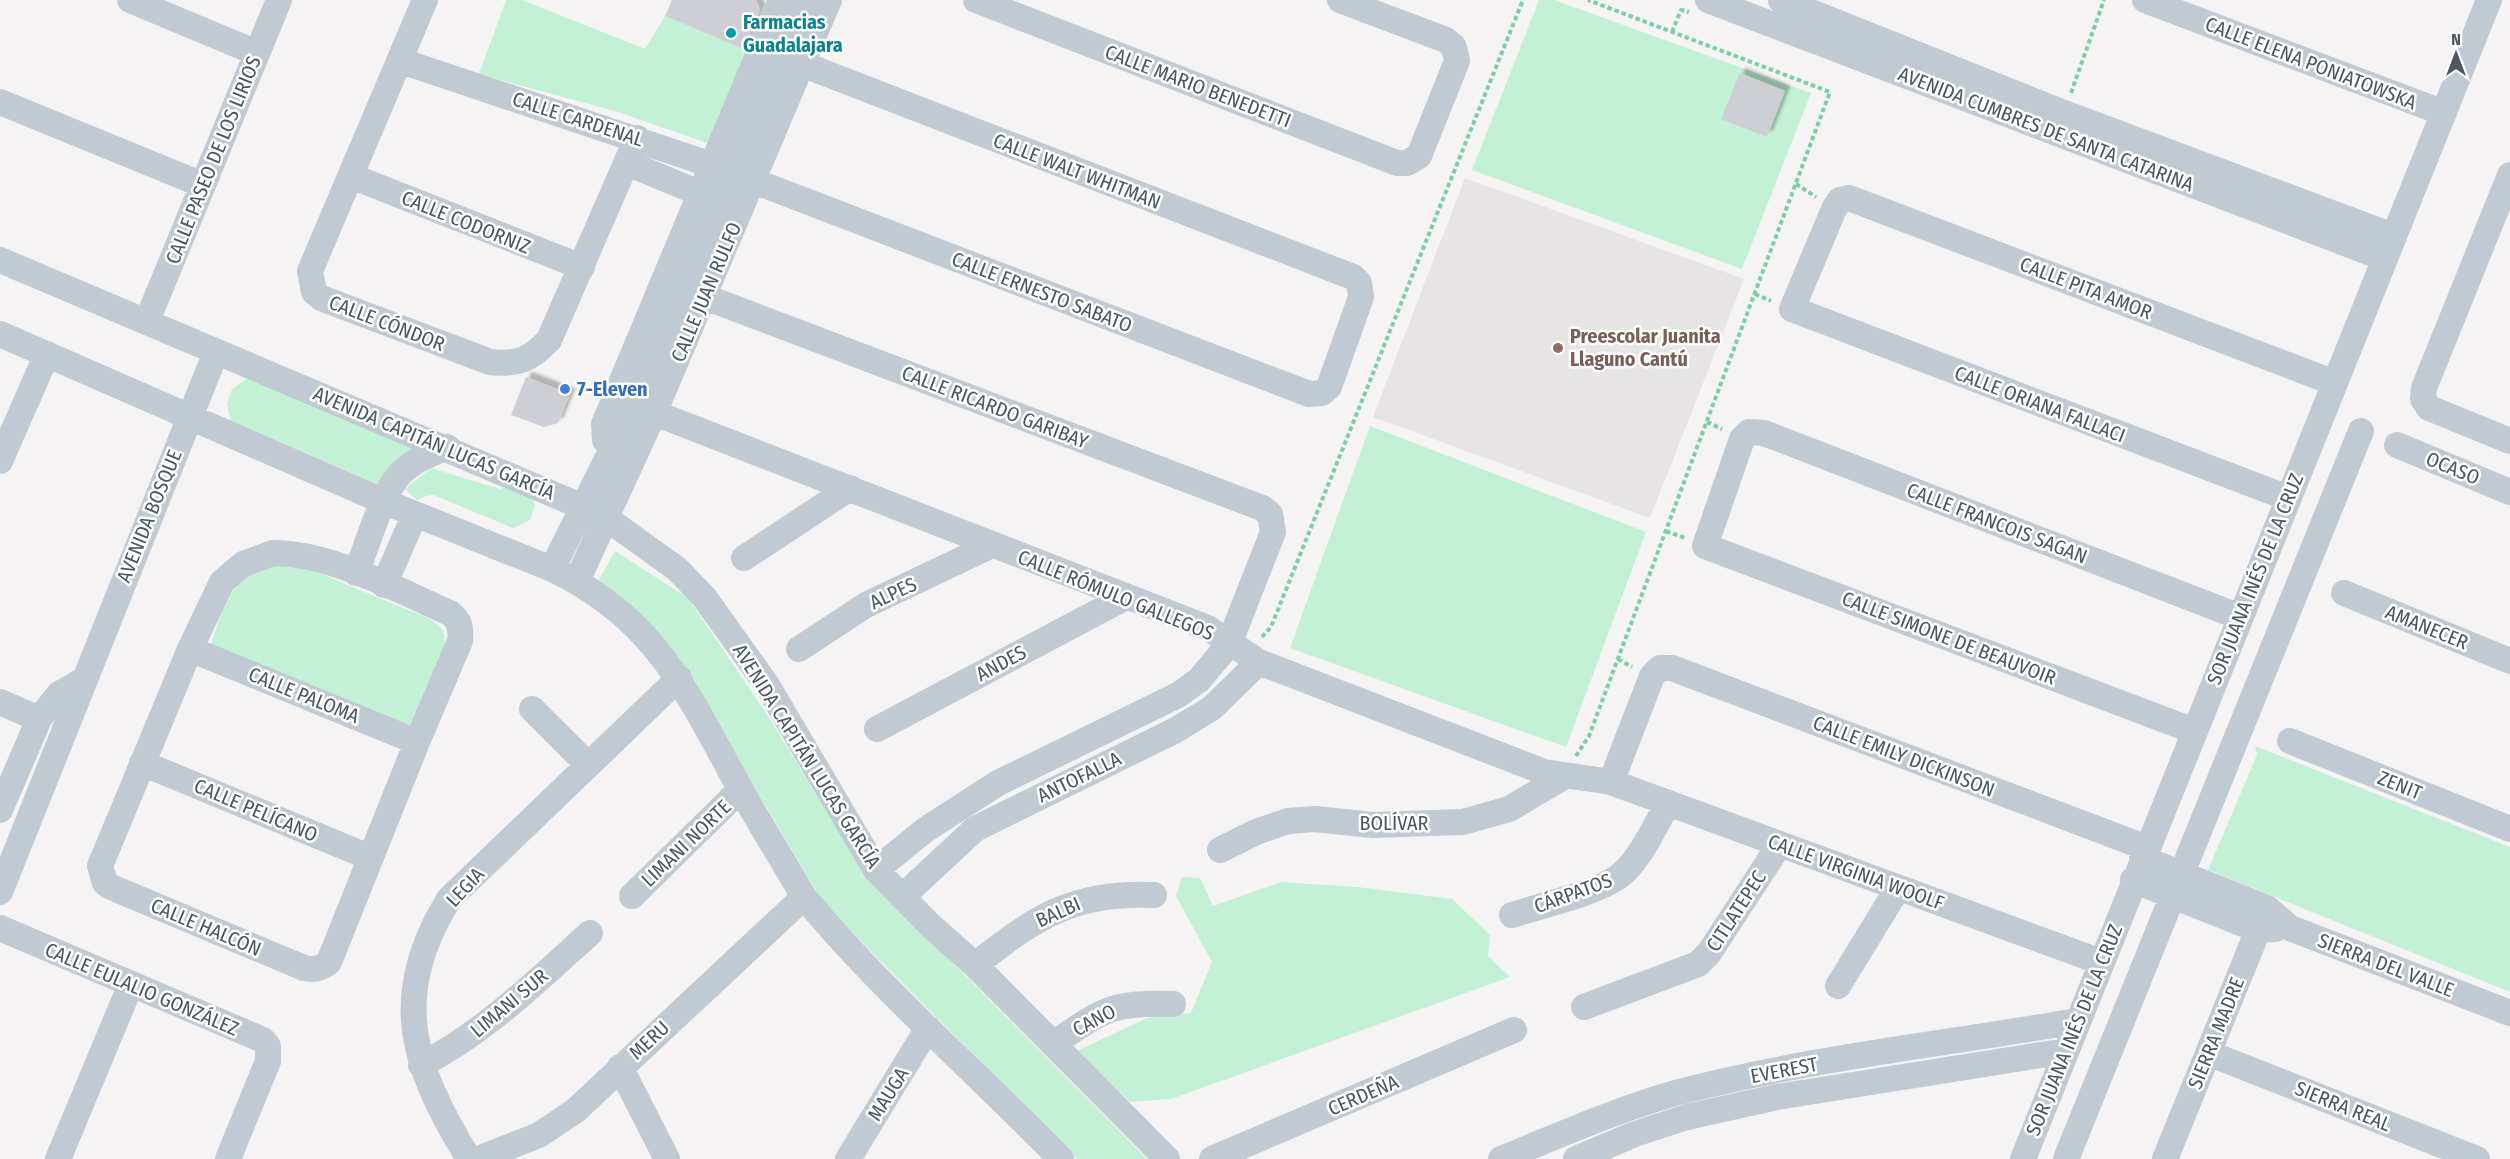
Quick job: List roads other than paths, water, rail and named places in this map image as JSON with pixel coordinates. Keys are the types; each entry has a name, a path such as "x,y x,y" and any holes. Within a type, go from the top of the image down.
{"street":[{"path":"130,0 256,52"},
{"name":"CALLE PASEO DE LOS LIRIOS","path":"147,321 279,0"},
{"name":"CALLE CÓNDOR","path":"425,0 401,62 310,271 314,292 321,298 490,362 506,364 535,355 549,340 637,138"},
{"name":"CALLE JUAN RULFO","path":"577,581 606,518 621,458 693,293 721,202 733,173 782,0"},
{"name":"CALLE JUAN RULFO","path":"792,61 805,0"},
{"name":"CALLE JUAN RULFO","path":"621,458 605,440 604,424 792,61 828,0"},
{"name":"CALLE MARIO BENEDETTI","path":"976,0 1397,163 1407,163 1419,156 1457,61 1454,46 1446,40 1340,0"},
{"name":"AVENIDA CUMBRES DE SANTA CATARINA","path":"1781,0 2064,113 2389,247"},
{"name":"CALLE ELENA PONIATOWSKA","path":"2145,0 2444,113"},
{"name":"SOR JUANA INÉS DE LA CRUZ","path":"2023,1159 2100,962 2489,0"},
{"name":"AVENIDA CUMBRES DE SANTA CATARINA","path":"1707,4 2389,247"},
{"name":"CALLE WALT WHITMAN","path":"792,61 1353,277 1359,283 1361,297 1329,387"},
{"name":"CALLE CARDENAL","path":"401,62 637,138 733,173"},
{"path":"0,102 203,185"},
{"name":"CALLE CARDENAL","path":"627,163 721,202"},
{"name":"CALLE ERNESTO SABATO","path":"733,173 1309,394 1322,393 1329,387"},
{"path":"2510,175 2424,388 2423,399 2429,408 2510,441"},
{"name":"CALLE CODORNIZ","path":"351,176 582,267"},
{"name":"CALLE PITA AMOR","path":"1792,309 1837,204 1849,198 2335,383"},
{"name":"AVENIDA CAPITÁN LUCAS GARCÍA","path":"0,260 447,447 583,507 606,518 678,569 704,597 767,686 876,870 975,965 1167,1159"},
{"name":"CALLE RICARDO GARIBAY","path":"693,293 1262,508 1270,514 1273,532 1245,654"},
{"name":"CALLE ORIANA FALLACI","path":"1792,309 2288,498"},
{"path":"0,334 385,502 552,569 577,581 638,628 679,678 804,897 826,923 928,1028 1061,1159"},
{"name":"AVENIDA BOSQUE","path":"0,891 74,711 82,681 216,352"},
{"path":"0,460 47,354"},
{"name":"CALLE RÓMULO GALLEGOS","path":"644,409 1208,628 1245,654 1563,777 1611,782"},
{"path":"2067,1159 2361,430"},
{"name":"CALLE FRANCOIS SAGAN","path":"1705,546 1742,439 1749,432 1754,432 2240,617"},
{"name":"OCASO","path":"2397,445 2510,492"},
{"path":"356,573 385,502 400,473 421,458 447,447"},
{"name":"CALLE JUAN RULFO","path":"552,569 583,507 621,458"},
{"path":"744,558 850,488"},
{"path":"384,585 415,514"},
{"name":"ALPES","path":"799,649 866,605 992,545"},
{"name":"CALLE SIMONE DE BEAUVOIR","path":"1705,546 2194,731"},
{"name":"CALLE HALCÓN","path":"273,553 305,555 384,585 450,613 458,620 461,630 460,640 369,858 329,962 320,969 304,968 105,884 100,866 190,649 222,582 229,573 260,556 273,553"},
{"name":"AMANECER","path":"2344,593 2510,661"},
{"name":"ANDES","path":"877,729 1126,597"},
{"name":"CALLE PALOMA","path":"190,649 417,742"},
{"name":"ANTOFALLA","path":"876,870 925,830 998,783 1178,695 1198,680 1245,654"},
{"name":"ANTOFALLA","path":"902,897 975,829 1176,730 1212,708 1245,654"},
{"name":"CALLE EMILY DICKINSON","path":"1611,782 1652,676 1660,668 1672,668 2141,862 2178,885"},
{"name":"LEGIA","path":"469,1159 448,1124 421,1065 415,1042 415,990 420,962 438,917 449,899 679,678"},
{"path":"0,810 39,719 59,694 82,681"},
{"path":"0,702 39,719"},
{"path":"532,709 588,765"},
{"name":"ZENIT","path":"2290,741 2510,829"},
{"name":"CALLE PELÍCANO","path":"142,763 369,858"},
{"name":"BOLÍVAR","path":"1220,849 1288,820 1315,819 1372,825 1463,822 1509,809 1563,777"},
{"name":"CALLE VIRGINIA WOOLF","path":"1611,782 2100,962"},
{"name":"LIMANI NORTE","path":"632,896 741,789"},
{"name":"CÁRPATOS","path":"1512,915 1604,884 1620,876 1631,864 1668,803"},
{"name":"CITLATEPEC","path":"1584,1007 1698,964 1709,953 1780,844"},
{"name":"SIERRA DEL VALLE","path":"2178,885 2510,1013"},
{"path":"1838,986 1898,888"},
{"name":"BALBI","path":"975,965 1044,915 1080,900 1122,893 1154,895"},
{"name":"MERU","path":"478,1159 518,1152 575,1111 804,897"},
{"name":"SIERRA MADRE","path":"2165,1159 2263,919"},
{"name":"CALLE EULALIO GONZÁLEZ","path":"0,928 262,1040 268,1046 268,1061 228,1159"},
{"name":"LIMANI SUR","path":"421,1065 454,1048 484,1026 590,933"},
{"path":"58,1159 131,984"},
{"name":"CANO","path":"1053,1044 1094,1015 1116,1006 1138,1003 1173,1004"},
{"name":"EVEREST","path":"1501,1159 1627,1107 1699,1088 1863,1055 2077,1021"},
{"name":"MAUGA","path":"848,1159 928,1028"},
{"name":"CERDEÑA","path":"1212,1159 1514,1030"},
{"name":"EVEREST","path":"1576,1159 1635,1134 1698,1114 1777,1097 2066,1051"},
{"name":"SIERRA REAL","path":"2208,1053 2477,1159"},
{"path":"620,1067 666,1159"}],"place":[{"name":"Farmacias Guadalajara","path":"731,33"},
{"name":"Preescolar Juanita Llaguno Cantú","path":"1558,348"},
{"name":"7-Eleven","path":"565,389"}]}
